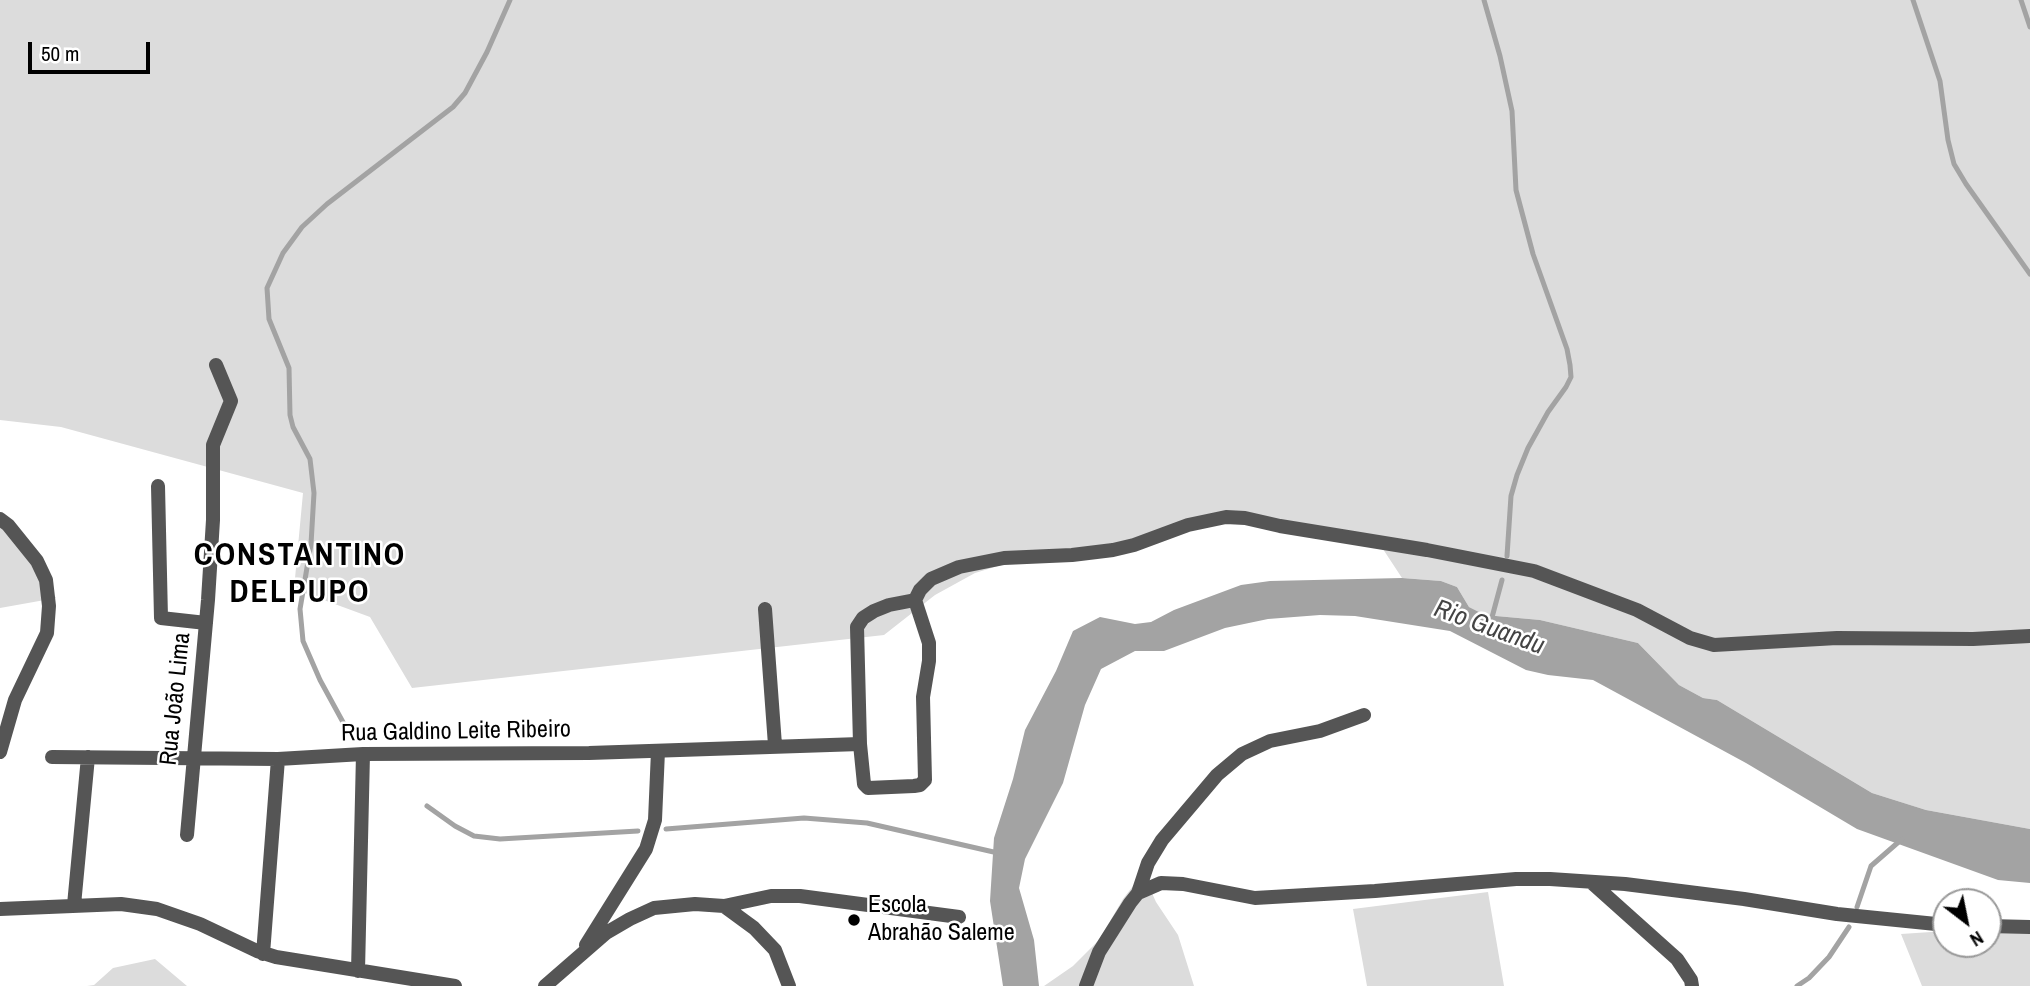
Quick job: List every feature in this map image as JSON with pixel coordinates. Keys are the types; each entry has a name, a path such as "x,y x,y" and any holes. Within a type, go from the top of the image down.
{"street":[{"name":"Rua João Lima","path":"187,835 213,520 213,445 231,401 216,365"},
{"path":"158,486 160,618 206,623"},
{"path":"915,600 874,611 863,618 857,627 860,744 864,784 867,787 914,786 924,782 923,697 929,643 915,600 925,584 943,573 1004,558 1113,550 1188,525 1235,517 1534,571 1637,610 1690,638 1714,645 1837,638 1973,639 2030,636"},
{"path":"0,519 37,561 46,580 49,606 47,633 15,700 0,752"},
{"path":"765,609 775,745"},
{"path":"1086,986 1098,952 1138,893 1148,863 1162,840 1217,775 1242,754 1270,741 1320,731 1364,715"},
{"name":"Rua Galdino Leite Ribeiro","path":"52,757 278,759 363,754 589,753 860,744"},
{"path":"580,955 646,849 655,820 658,751"},
{"path":"358,971 363,754"},
{"path":"74,905 88,757"},
{"path":"263,954 278,759"},
{"path":"1138,893 1161,883 1175,883 1255,898 1516,879 1591,882 1731,897 1836,914 1932,924"},
{"path":"1591,882 1677,959 1692,986"},
{"path":"545,986 606,933 654,908 695,904 724,906 771,896 800,896 959,917"},
{"path":"0,909 74,905 137,906 178,916 263,954 455,986"},
{"path":"724,906 754,928 775,950 789,986"},
{"path":"2002,926 2030,927"}],"shaded area":[{"path":"0,0 2030,0 2030,829 1926,810 1872,793 1717,700 1703,698 1679,685 1638,643 1540,620 1485,615 1469,607 1457,587 1441,581 1402,578 1379,543 1224,516 1129,544 1024,558 975,573 935,595 884,635 412,688 370,617 294,589 303,493 61,427 0,420"},
{"path":"0,528 8,529 22,546 56,598 0,608"},
{"path":"1143,873 1156,902 1178,935 1194,986 1044,986 1073,966 1099,940 1123,899"},
{"path":"1488,892 1504,986 1367,986 1353,909"},
{"path":"2002,929 2030,932 2030,986 1922,986 1901,934 1932,932 1932,958 2002,958"},
{"path":"155,959 187,986 87,986 94,985 113,968"}],"water":[{"name":"Rio Guandu","path":"1402,578 1441,581 1457,587 1469,607 1485,615 1540,620 1638,643 1679,685 1703,698 1717,700 1872,793 1926,810 2030,829 2030,883 1998,880 1857,829 1746,763 1593,680 1526,670 1450,631 1355,616 1320,615 1268,619 1225,628 1164,651 1135,651 1101,669 1085,705 1063,783 1025,859 1019,888 1034,940 1039,986 1003,986 990,901 994,838 1025,730 1056,671 1073,631 1100,617 1135,624 1151,622 1174,610 1241,585 1270,581"}],"waterway":[{"path":"344,724 303,641 300,609 311,544 314,493 310,459 293,427 290,415 289,368 269,319 267,288 283,253 302,227 327,204 453,107 465,93 510,0"},
{"path":"1484,0 1512,111 1516,190 1533,254 1567,349 1571,377 1528,448 1517,475 1511,496 1507,556"},
{"path":"1913,0 1940,81 1954,164 2030,274"},
{"path":"2021,0 2030,27"},
{"name":"Rio Guandu","path":"1491,621 1502,580"},
{"path":"427,806 474,836 500,839 638,831"},
{"path":"666,829 804,818 867,823 998,853"},
{"path":"1857,907 1871,866 1902,839"},
{"path":"1797,986 1809,978 1829,957 1849,927"}],"place":[{"name":"Escola Abrahão Saleme","path":"854,920"}],"district":[{"name":"CONSTANTINO DELPUPO","path":"300,574"}]}
